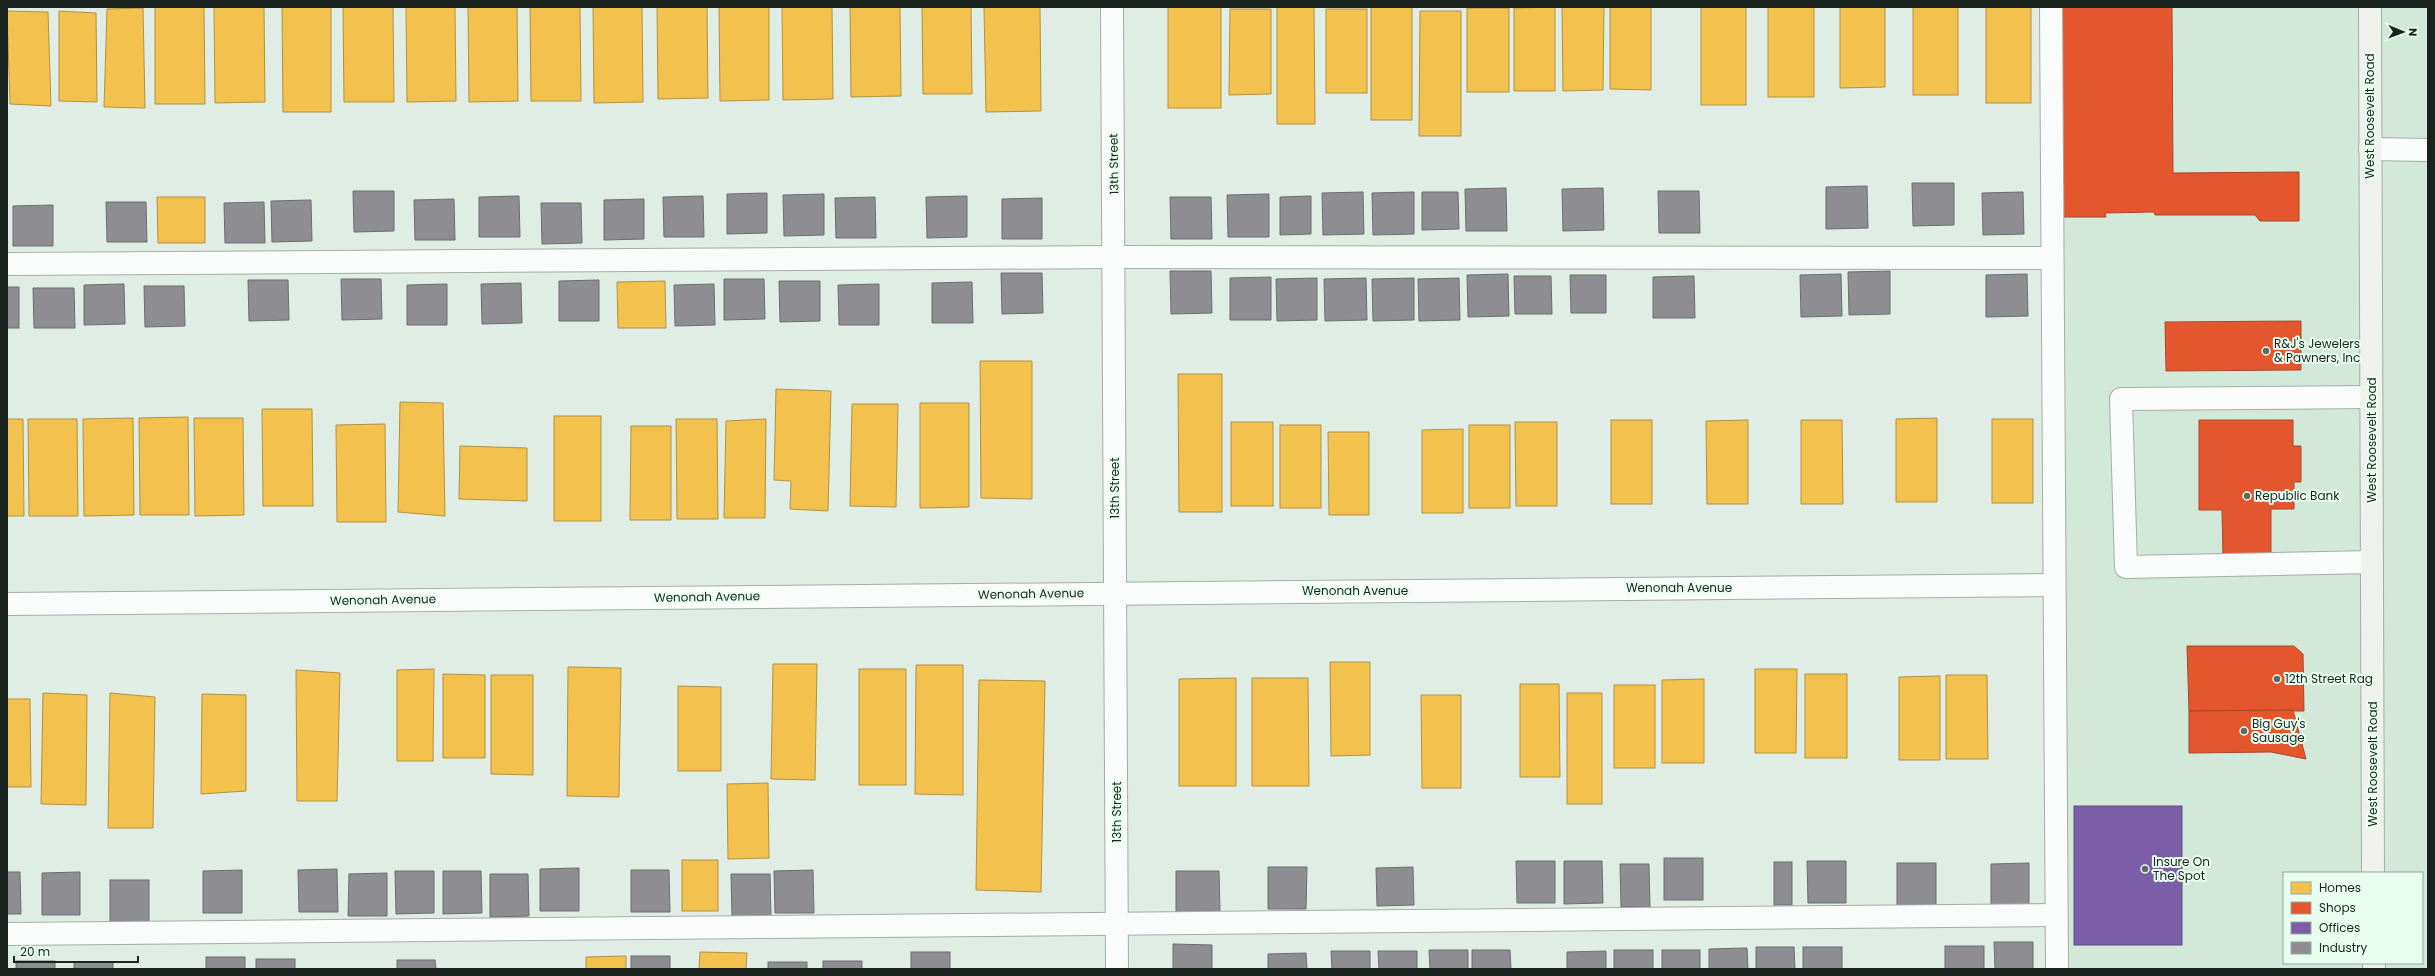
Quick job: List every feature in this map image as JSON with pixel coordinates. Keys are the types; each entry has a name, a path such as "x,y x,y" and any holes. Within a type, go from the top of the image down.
{"main road":[{"name":"West Roosevelt Road","path":"2370,7 2374,872"}],"street":[{"name":"13th Street","path":"1112,7 1115,257 1117,969"},
{"path":"2051,7 2056,969"},
{"path":"2370,149 2428,150"},
{"path":"7,264 1115,257 2052,258"},
{"path":"2371,397 2121,399 2126,567 2372,562"},
{"name":"Wenonah Avenue","path":"7,604 2054,585"},
{"path":"7,934 2056,915"}],"shaded area":[{"path":"2056,7 2428,7 2428,969 2061,969"}],"building: Homes":[{"path":"155,7 204,7 205,104 155,104"},
{"path":"214,7 264,7 265,102 215,103"},
{"path":"282,7 331,7 331,112 283,112"},
{"path":"343,7 393,7 394,102 344,102"},
{"path":"406,7 455,7 456,101 407,102"},
{"path":"468,7 517,7 518,101 469,102"},
{"path":"530,7 580,7 581,101 531,101"},
{"path":"593,7 642,7 643,102 594,103"},
{"path":"657,7 707,7 708,98 658,99"},
{"path":"719,7 769,7 769,100 720,101"},
{"path":"782,7 832,7 833,99 783,100"},
{"path":"850,7 900,7 901,96 851,97"},
{"path":"922,7 971,7 972,94 923,94"},
{"path":"984,7 1040,7 1041,111 986,112"},
{"path":"1168,7 1221,7 1221,108 1168,108"},
{"path":"1277,7 1314,7 1315,124 1277,124"},
{"path":"1371,7 1412,7 1412,120 1371,120"},
{"path":"1555,7 1555,91 1514,91 1514,8"},
{"path":"1562,7 1604,7 1603,90 1563,91"},
{"path":"1610,7 1651,7 1651,90 1610,89"},
{"path":"1701,7 1746,7 1746,105 1701,105"},
{"path":"1768,7 1814,7 1814,97 1768,97"},
{"path":"1840,7 1885,7 1885,87 1840,88"},
{"path":"1913,7 1958,7 1958,95 1913,95"},
{"path":"1986,7 2031,7 2031,103 1986,103"},
{"path":"143,8 145,108 104,107 107,9"},
{"path":"1467,8 1509,8 1509,92 1467,92"},
{"path":"1230,9 1271,9 1271,94 1229,95"},
{"path":"1326,9 1367,9 1367,93 1326,93"},
{"path":"7,11 48,12 51,106 10,104"},
{"path":"59,11 96,13 97,102 59,101"},
{"path":"1420,11 1461,11 1461,136 1419,136"},
{"path":"157,197 205,197 205,243 158,243"},
{"path":"665,281 666,328 618,328 617,282"},
{"path":"980,361 1032,361 1032,499 981,498"},
{"path":"1178,374 1222,374 1222,512 1179,512"},
{"path":"776,389 831,391 828,511 790,509 791,481 774,480"},
{"path":"400,402 443,403 445,516 398,512"},
{"path":"920,403 969,403 969,507 920,508"},
{"path":"852,404 898,404 896,507 850,506"},
{"path":"262,409 312,409 313,506 263,506"},
{"path":"554,416 601,416 601,521 554,521"},
{"path":"188,417 189,515 140,515 139,418"},
{"path":"133,418 134,515 84,516 83,419"},
{"path":"194,418 243,418 244,515 195,516"},
{"path":"1937,418 1937,502 1896,502 1896,419"},
{"path":"7,419 23,419 24,516 7,516"},
{"path":"28,419 77,419 78,516 29,516"},
{"path":"676,419 717,419 718,519 677,519"},
{"path":"766,419 765,518 724,518 726,421"},
{"path":"1992,419 2033,419 2033,503 1992,503"},
{"path":"1611,420 1652,420 1652,504 1611,504"},
{"path":"1748,420 1748,504 1707,504 1706,421"},
{"path":"1801,420 1842,420 1843,504 1801,504"},
{"path":"1231,422 1273,422 1273,506 1231,506"},
{"path":"1515,422 1557,422 1557,506 1516,506"},
{"path":"385,424 386,522 337,522 336,425"},
{"path":"1280,425 1321,425 1321,508 1280,508"},
{"path":"1469,425 1510,425 1510,508 1469,508"},
{"path":"631,426 671,426 671,520 630,520"},
{"path":"1463,429 1463,513 1422,513 1422,430"},
{"path":"1328,432 1369,432 1369,515 1329,515"},
{"path":"460,446 527,448 527,501 459,499"},
{"path":"1330,662 1370,662 1370,755 1331,756"},
{"path":"773,664 817,664 815,780 771,779"},
{"path":"916,665 963,665 963,795 915,794"},
{"path":"568,667 621,668 619,797 567,796"},
{"path":"434,669 433,761 397,761 397,670"},
{"path":"859,669 906,669 906,785 859,785"},
{"path":"1755,669 1797,669 1796,753 1755,753"},
{"path":"296,670 340,673 337,801 297,801"},
{"path":"443,674 485,675 485,758 443,758"},
{"path":"1805,674 1847,674 1847,758 1805,758"},
{"path":"491,675 533,675 533,775 491,774"},
{"path":"1946,675 1987,675 1988,759 1946,759"},
{"path":"1940,676 1940,760 1899,760 1899,677"},
{"path":"1236,678 1236,786 1179,786 1179,679"},
{"path":"1252,678 1308,678 1309,786 1252,786"},
{"path":"1704,679 1704,763 1662,763 1662,680"},
{"path":"979,680 1045,681 1041,892 976,890"},
{"path":"1520,684 1559,684 1560,777 1520,777"},
{"path":"1614,685 1655,685 1655,768 1614,768"},
{"path":"678,686 721,687 721,771 678,771"},
{"path":"43,693 87,695 86,805 41,804"},
{"path":"110,693 155,697 153,828 108,828"},
{"path":"1567,693 1602,693 1602,804 1567,804"},
{"path":"202,694 246,695 246,791 201,794"},
{"path":"1421,695 1461,695 1461,788 1422,788"},
{"path":"7,699 30,699 31,787 7,787"},
{"path":"768,783 769,858 728,859 727,784"},
{"path":"682,860 718,860 718,911 682,911"},
{"path":"700,952 747,953 746,969 699,969"},
{"path":"626,956 626,969 586,969 586,957"}],"building: Shops":[{"path":"2060,7 2172,7 2173,173 2299,172 2299,221 2260,221 2255,215 2155,215 2154,212 2105,213 2106,217 2061,217"},
{"path":"2301,321 2301,370 2166,371 2165,322"},
{"name":"Republic Bank","path":"2199,420 2293,420 2293,446 2301,446 2301,482 2294,482 2294,509 2271,509 2271,558 2223,558 2222,510 2199,510"},
{"path":"2187,646 2294,646 2303,654 2304,711 2189,711"},
{"name":"Big Guy's Sausage","path":"2293,710 2306,759 2271,752 2189,753 2189,711"}],"building: Offices":[{"path":"2074,806 2182,806 2182,945 2074,945"}],"building: Industry":[{"path":"1912,183 1954,183 1954,225 1913,226"},
{"path":"1867,186 1868,228 1826,229 1826,187"},
{"path":"1506,188 1507,231 1466,231 1465,189"},
{"path":"1603,188 1604,230 1563,231 1562,189"},
{"path":"353,191 394,191 394,231 354,232"},
{"path":"1658,191 1699,191 1700,233 1659,233"},
{"path":"1363,192 1364,234 1323,235 1322,193"},
{"path":"1414,192 1414,234 1373,235 1372,193"},
{"path":"1422,192 1458,192 1459,229 1422,230"},
{"path":"2023,192 2024,234 1983,235 1982,193"},
{"path":"767,193 767,233 727,234 727,194"},
{"path":"824,194 824,235 784,236 783,195"},
{"path":"1269,194 1269,237 1228,237 1227,195"},
{"path":"519,196 520,237 479,237 479,197"},
{"path":"703,196 704,237 664,237 663,197"},
{"path":"967,196 967,237 927,238 926,197"},
{"path":"1311,196 1311,234 1280,235 1280,197"},
{"path":"875,197 876,238 836,238 835,198"},
{"path":"1170,197 1211,197 1212,239 1171,239"},
{"path":"1042,198 1042,239 1002,239 1002,199"},
{"path":"454,199 455,240 415,240 414,200"},
{"path":"644,199 644,239 604,240 604,200"},
{"path":"311,200 312,241 272,242 271,201"},
{"path":"106,202 146,202 147,242 107,242"},
{"path":"264,202 265,243 225,243 224,203"},
{"path":"541,203 581,203 582,243 542,244"},
{"path":"53,205 53,246 13,246 13,206"},
{"path":"1170,271 1211,271 1212,313 1171,314"},
{"path":"1890,271 1890,314 1849,315 1848,272"},
{"path":"1001,273 1042,273 1043,313 1002,314"},
{"path":"1508,274 1509,316 1468,317 1467,275"},
{"path":"1841,274 1842,316 1801,317 1800,275"},
{"path":"2027,274 2028,316 1986,317 1986,275"},
{"path":"1570,275 1606,275 1606,313 1571,313"},
{"path":"1514,276 1551,276 1552,314 1515,314"},
{"path":"1694,276 1695,318 1653,318 1653,277"},
{"path":"1271,277 1271,320 1230,320 1230,278"},
{"path":"1317,278 1317,320 1277,321 1276,279"},
{"path":"1366,278 1367,320 1325,321 1324,279"},
{"path":"1414,278 1414,320 1373,321 1372,279"},
{"path":"1459,278 1460,320 1419,321 1418,279"},
{"path":"341,279 381,279 382,319 342,320"},
{"path":"724,279 764,279 765,319 724,320"},
{"path":"248,280 288,280 289,320 249,321"},
{"path":"599,280 599,321 559,321 559,281"},
{"path":"779,281 820,281 820,321 780,322"},
{"path":"972,282 973,323 932,323 932,283"},
{"path":"521,283 522,323 482,324 481,284"},
{"path":"124,284 125,324 84,325 84,285"},
{"path":"447,284 447,325 407,325 407,285"},
{"path":"714,284 715,325 675,326 674,285"},
{"path":"879,284 879,325 839,325 838,285"},
{"path":"144,286 184,286 185,326 145,327"},
{"path":"7,287 19,287 19,328 7,328"},
{"path":"33,288 74,288 75,328 34,328"},
{"path":"1664,858 1703,858 1703,900 1664,900"},
{"path":"1516,861 1555,861 1555,903 1517,903"},
{"path":"1564,861 1602,861 1603,903 1564,904"},
{"path":"1807,861 1846,861 1846,903 1808,903"},
{"path":"1774,862 1792,862 1792,905 1774,905"},
{"path":"1897,863 1936,863 1936,905 1897,905"},
{"path":"2029,863 2029,906 1991,906 1991,864"},
{"path":"1620,864 1649,864 1650,907 1621,907"},
{"path":"1268,867 1307,867 1306,909 1268,909"},
{"path":"1413,867 1414,905 1377,906 1376,868"},
{"path":"579,868 579,911 540,911 540,869"},
{"path":"337,869 338,912 299,912 298,870"},
{"path":"242,870 242,913 203,913 203,871"},
{"path":"631,870 669,870 670,912 631,912"},
{"path":"813,870 814,913 775,913 774,871"},
{"path":"395,871 434,871 434,913 396,914"},
{"path":"443,871 481,871 482,913 443,914"},
{"path":"1176,871 1219,871 1220,913 1176,913"},
{"path":"7,872 20,872 21,914 7,914"},
{"path":"80,872 80,915 42,915 42,873"},
{"path":"387,873 387,916 348,916 349,874"},
{"path":"490,874 528,874 529,916 490,917"},
{"path":"731,874 770,874 771,916 732,917"},
{"path":"110,880 149,880 149,922 110,922"},
{"path":"1994,942 2033,942 2033,969 1995,969"},
{"path":"1173,944 1212,945 1212,969 1173,969"},
{"path":"1945,946 1984,946 1984,969 1945,969"},
{"path":"1756,947 1794,947 1795,969 1756,969"},
{"path":"1803,947 1842,947 1842,969 1803,969"},
{"path":"1747,948 1748,969 1709,969 1709,949"},
{"path":"1429,950 1468,950 1468,969 1430,969"},
{"path":"1472,950 1510,950 1511,969 1472,969"},
{"path":"1614,950 1653,950 1653,969 1614,969"},
{"path":"1662,950 1700,950 1700,969 1662,969"},
{"path":"1331,951 1370,951 1370,969 1332,969"},
{"path":"1378,951 1417,951 1417,969 1379,969"},
{"path":"1606,951 1606,969 1567,969 1567,952"},
{"path":"911,952 950,952 950,969 911,969"},
{"path":"1306,953 1307,969 1268,969 1268,954"},
{"path":"631,956 670,956 670,969 631,969"},
{"path":"206,957 245,957 245,969 206,969"},
{"path":"256,959 295,959 295,969 256,969"},
{"path":"397,960 435,960 436,969 397,969"},
{"path":"16,961 55,961 55,969 16,969"},
{"path":"823,961 862,961 862,969 823,969"},
{"path":"74,962 113,962 113,969 74,969"},
{"path":"768,962 807,962 807,969 768,969"}],"place":[{"name":"R&J's Jewelers & Pawners, Inc","path":"2266,351"},
{"name":"Republic Bank","path":"2247,496"},
{"name":"12th Street Rag","path":"2277,679"},
{"name":"Big Guy's Sausage","path":"2244,731"},
{"name":"Insure On The Spot","path":"2145,869"}]}
